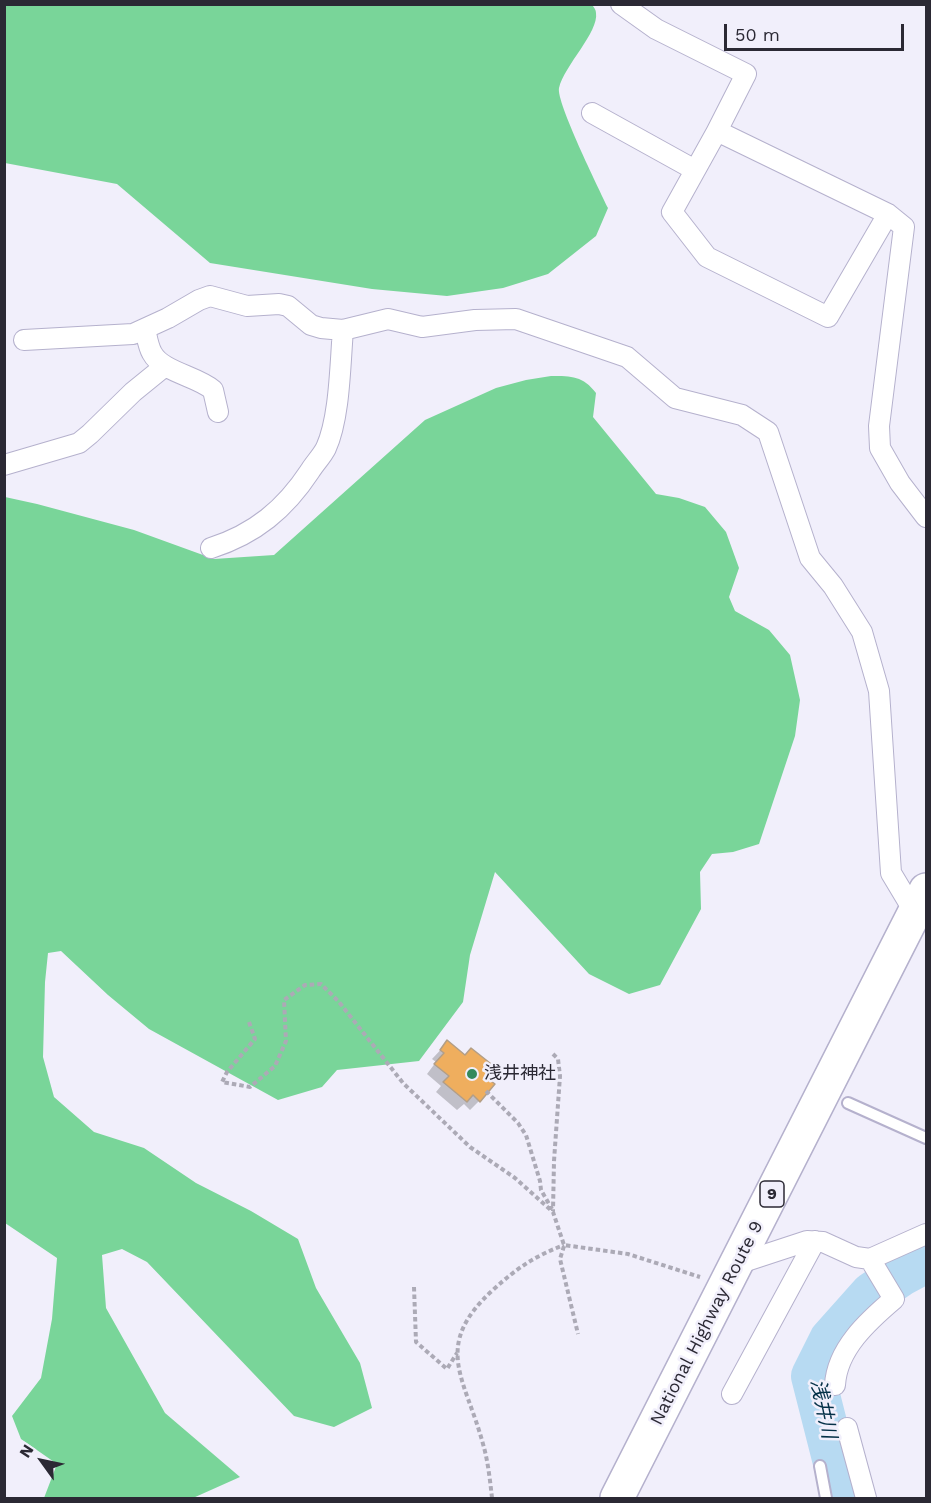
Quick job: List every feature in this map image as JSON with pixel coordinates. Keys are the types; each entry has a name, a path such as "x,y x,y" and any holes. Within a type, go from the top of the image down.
{"highway":[{"name":"National Highway Route 9","path":"617,1498 921,901"}],"street":[{"path":"621,4 656,29 746,74 672,212 707,257 828,316 888,214"},
{"path":"592,113 695,170"},
{"path":"717,131 888,214 904,227 879,426 880,448 900,483 927,516"},
{"path":"24,340 133,334 210,296 247,306 279,304 288,306 311,325 342,330 388,319 422,327 475,320 516,319 627,357 675,399 742,414 768,432 810,558 833,586 862,632 879,691 891,873 921,901"},
{"path":"145,329 152,353 165,366 207,384 213,390 218,412"},
{"path":"211,548 233,541 257,527 276,512 299,488 326,447 337,395 342,330"},
{"path":"4,465 79,443 133,392 165,366"},
{"path":"874,1265 927,1234"},
{"path":"731,1275 807,1241 823,1242 874,1265 894,1299 858,1334 839,1363 835,1385"},
{"path":"732,1394 815,1241"},
{"path":"847,1428 866,1498"}],"lane":[{"path":"848,1103 927,1138"},
{"path":"820,1466 826,1498"}],"path":[{"path":"249,1022 255,1039 227,1072 222,1082 250,1087 274,1066 286,1041 284,1000 305,985 321,984 339,1002 403,1083 470,1147 514,1178 553,1212"},
{"path":"553,1054 558,1059 560,1076 553,1212"},
{"path":"486,1091 518,1123 526,1135 541,1190 553,1212 564,1245 560,1259 578,1335"},
{"path":"492,1498 483,1443 462,1384 458,1351 458,1339 462,1327 489,1294 518,1268 564,1245 628,1254 731,1275"},
{"path":"414,1287 416,1342 447,1369 458,1351"}],"green space":[{"path":"4,5 592,5 596,13 592,30 567,70 559,88 564,110 608,208 596,236 548,274 503,288 447,296 372,289 210,263 117,184 5,163"},
{"path":"551,376 576,378 591,387 596,393 593,417 656,494 679,498 705,507 726,532 739,568 729,597 735,611 769,630 790,655 800,700 795,736 759,844 733,852 712,854 700,872 701,909 660,985 629,994 589,974 495,872 470,955 463,1002 419,1061 337,1070 322,1087 278,1100 149,1029 61,951 48,953 43,1057 54,1097 94,1132 144,1148 196,1183 251,1211 298,1239 316,1288 360,1363 372,1408 334,1427 294,1416 147,1262 122,1249 102,1255 106,1308 165,1413 240,1477 193,1498 44,1498 57,1464 21,1439 12,1416 41,1378 52,1319 57,1258 5,1223 5,497 134,530 214,559 274,555 425,420 496,388"}],"building":[{"name":"浅井神社","path":"447,1040 465,1055 471,1048 500,1071 491,1081 495,1084 480,1102 473,1095 467,1102 443,1082 449,1076 434,1064 444,1053 440,1050"}],"waterway":[{"name":"浅井川","path":"844,1498 813,1376 831,1340 872,1294 926,1261"}],"place":[{"name":"浅井神社","path":"472,1074"}]}
